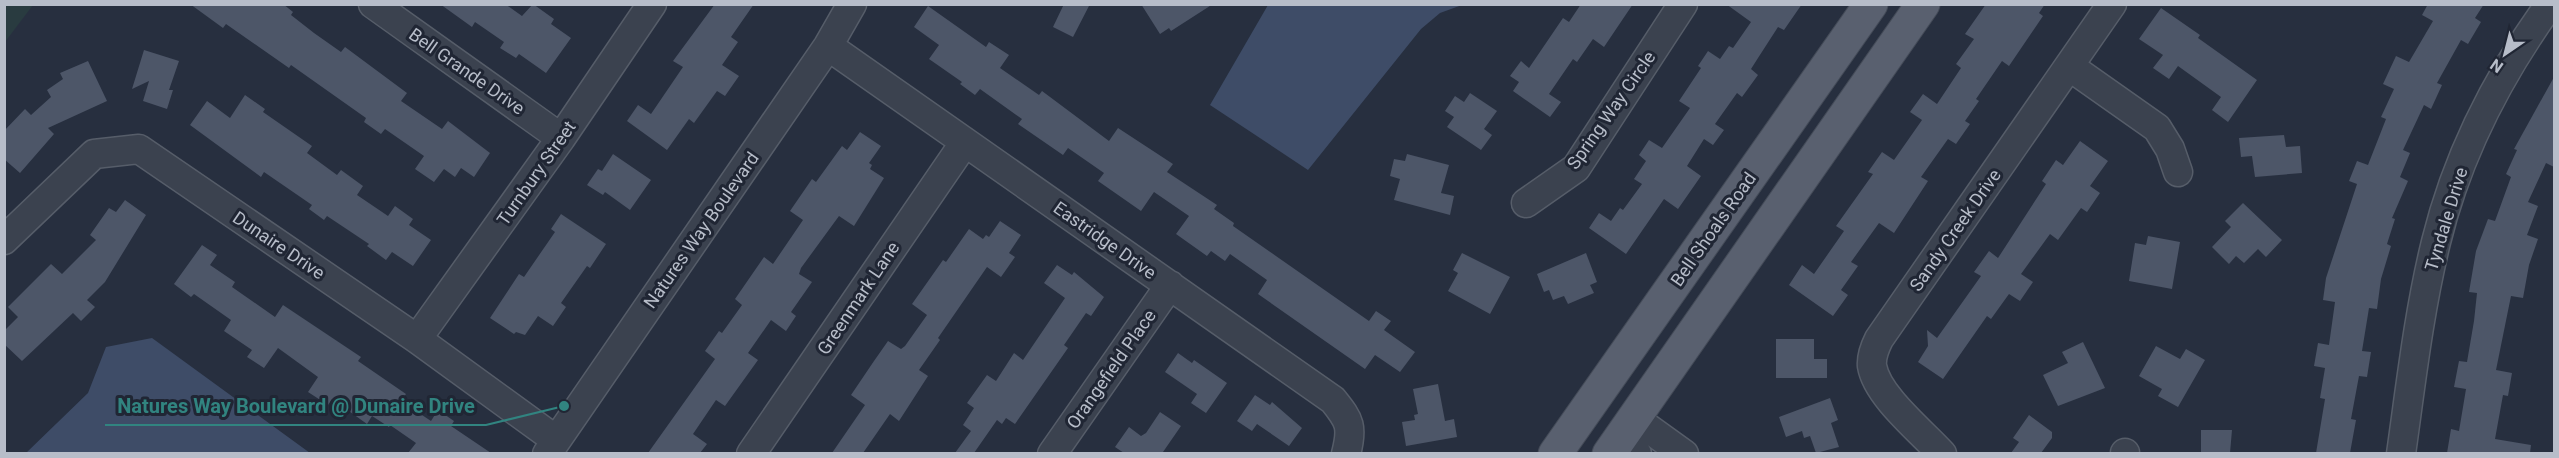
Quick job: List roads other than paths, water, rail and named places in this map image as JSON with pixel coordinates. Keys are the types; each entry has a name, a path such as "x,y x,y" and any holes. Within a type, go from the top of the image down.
{"main road":[{"name":"Bell Shoals Road","path":"1555,453 1871,4"},
{"path":"1625,441 1923,4"}],"street":[{"name":"Bell Grande Drive","path":"373,4 561,138"},
{"name":"Turnbury Street","path":"417,339 561,138 652,4"},
{"name":"Natures Way Boulevard","path":"552,447 828,46 852,4"},
{"name":"Spring Way Circle","path":"1526,203 1576,168 1683,4"},
{"name":"Sandy Creek Drive","path":"1942,453 1881,389 1872,363 1874,350 1879,339 2112,4"},
{"name":"Tyndale Drive","path":"2401,453 2427,282 2444,214 2489,102 2509,64 2550,4"},
{"name":"Eastridge Drive","path":"828,46 1333,400 1347,418 1351,435 1346,453"},
{"path":"2069,66 2157,128 2170,148 2178,172"},
{"name":"Greenmark Lane","path":"751,453 965,142"},
{"name":"Dunaire Drive","path":"4,240 94,154 139,149 417,339 552,447"},
{"name":"Orangefield Place","path":"1052,453 1170,285"},
{"path":"1625,441 1684,453"}],"water":[{"path":"1268,5 1462,5 1440,13 1421,29 1308,170 1210,105"},
{"path":"152,338 310,453 26,453 88,393 106,347"}],"place":[{"name":"Natures Way Boulevard @ Dunaire Drive","path":"564,406"}]}
